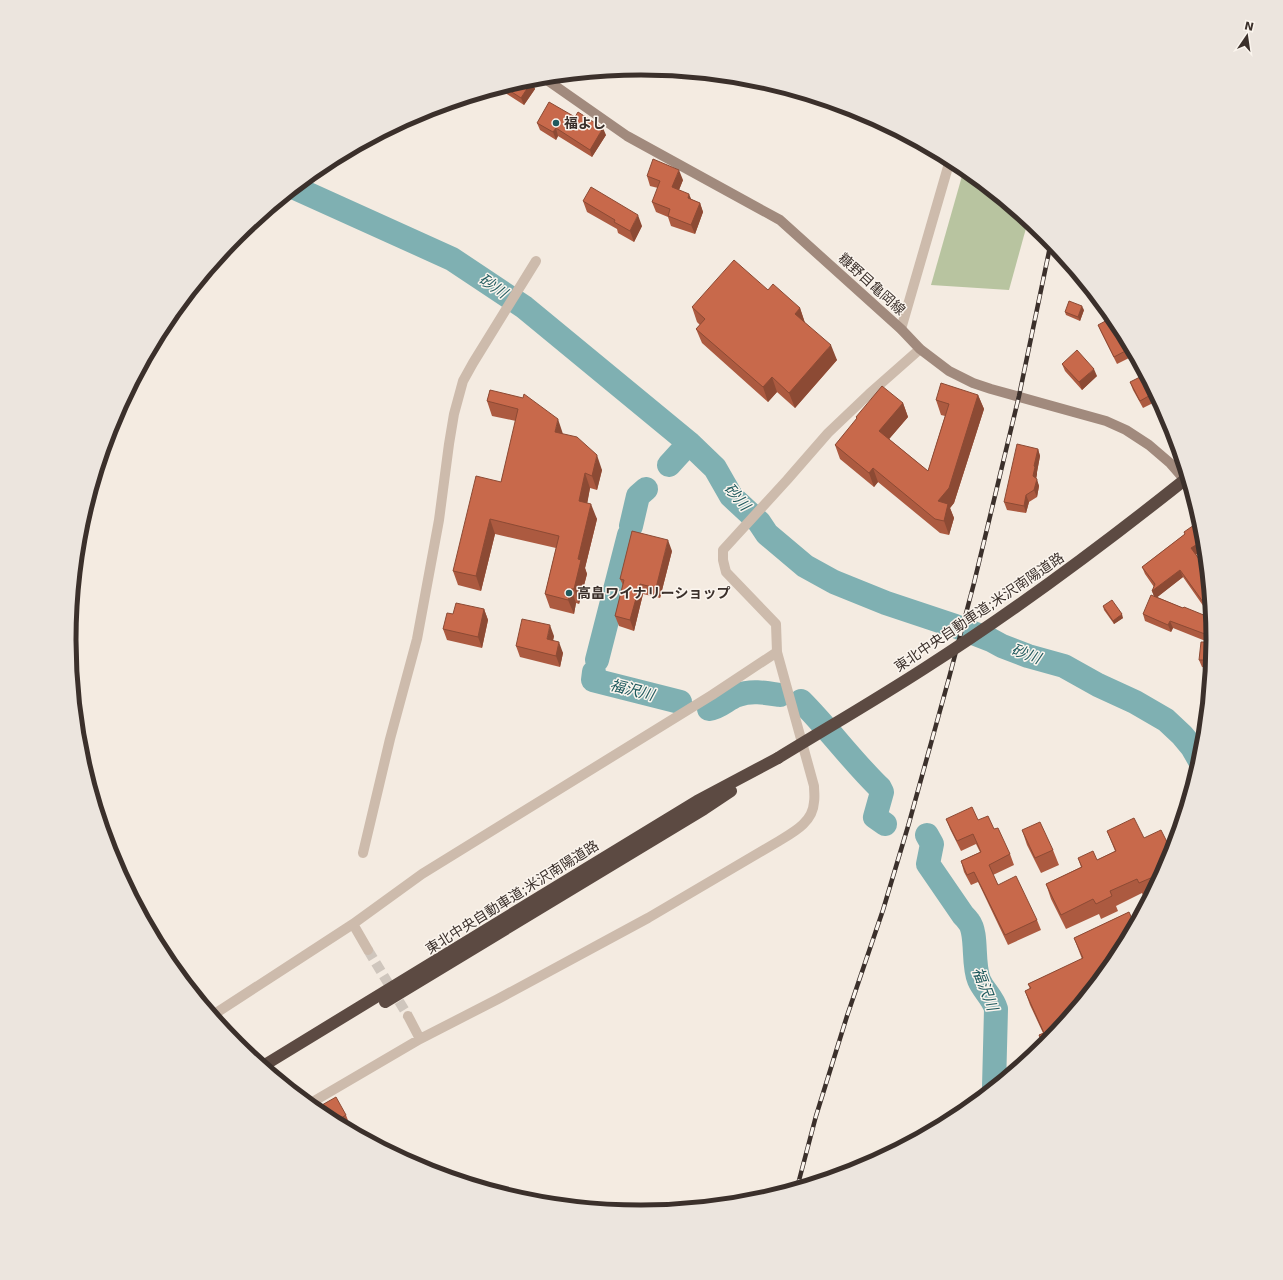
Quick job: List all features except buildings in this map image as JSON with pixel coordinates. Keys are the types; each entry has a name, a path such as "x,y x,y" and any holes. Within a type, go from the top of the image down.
{"highway":[{"name":"東北中央自動車道;米沢南陽道路","path":"274,1069 704,809 778,758 926,668 1075,565 1183,481"},
{"name":"東北中央自動車道;米沢南陽道路","path":"267,1063 697,801 778,758"}],"main road":[{"name":"糠野目亀岡線","path":"551,83 627,136 780,220 901,329 920,349 949,371 991,389 1106,421 1126,430 1149,445 1165,458 1182,478"}],"street":[{"path":"901,329 948,166"},
{"path":"362,853 390,739 417,639 439,520 454,414 463,381 536,261"},
{"path":"315,1100 420,1039 498,999 648,918 794,832 805,823 812,812 814,802 814,786 777,652 776,624 726,572 722,560 723,550 828,433 920,349"},
{"path":"217,1013 353,924 422,874 777,652"},
{"path":"353,924 368,950"},
{"path":"408,1016 420,1039"}],"green space":[{"path":"962,175 1014,215 1026,227 1009,290 931,285"}],"waterway":[{"name":"砂川","path":"300,190 452,259 524,307 689,443 715,468 731,496 759,522 767,534 805,566 834,582 886,603 955,626 1028,656 1064,666 1098,685 1135,702 1166,720 1182,735 1195,753"},
{"name":"福沢川","path":"669,465 689,443"},
{"name":"福沢川","path":"631,526 638,496 646,489"},
{"name":"福沢川","path":"597,660 629,535"},
{"name":"福沢川","path":"594,672 593,680 680,702"},
{"name":"福沢川","path":"709,709 717,707 734,696 743,693 759,692 780,695"},
{"name":"福沢川","path":"801,701 880,788 882,792 875,817 885,824"},
{"name":"福沢川","path":"927,835 932,844 928,864 972,927 979,980 993,1001 996,1009 994,1081"}],"tunnel":[{"path":"368,950 408,1016"}],"railway":[{"path":"798,1183 816,1116 847,1016 883,910 909,823 949,678 974,583 1019,396 1050,249"}],"place":[{"name":"福よし","path":"556,123"},
{"name":"高畠ワイナリーショップ","path":"569,593"}]}
